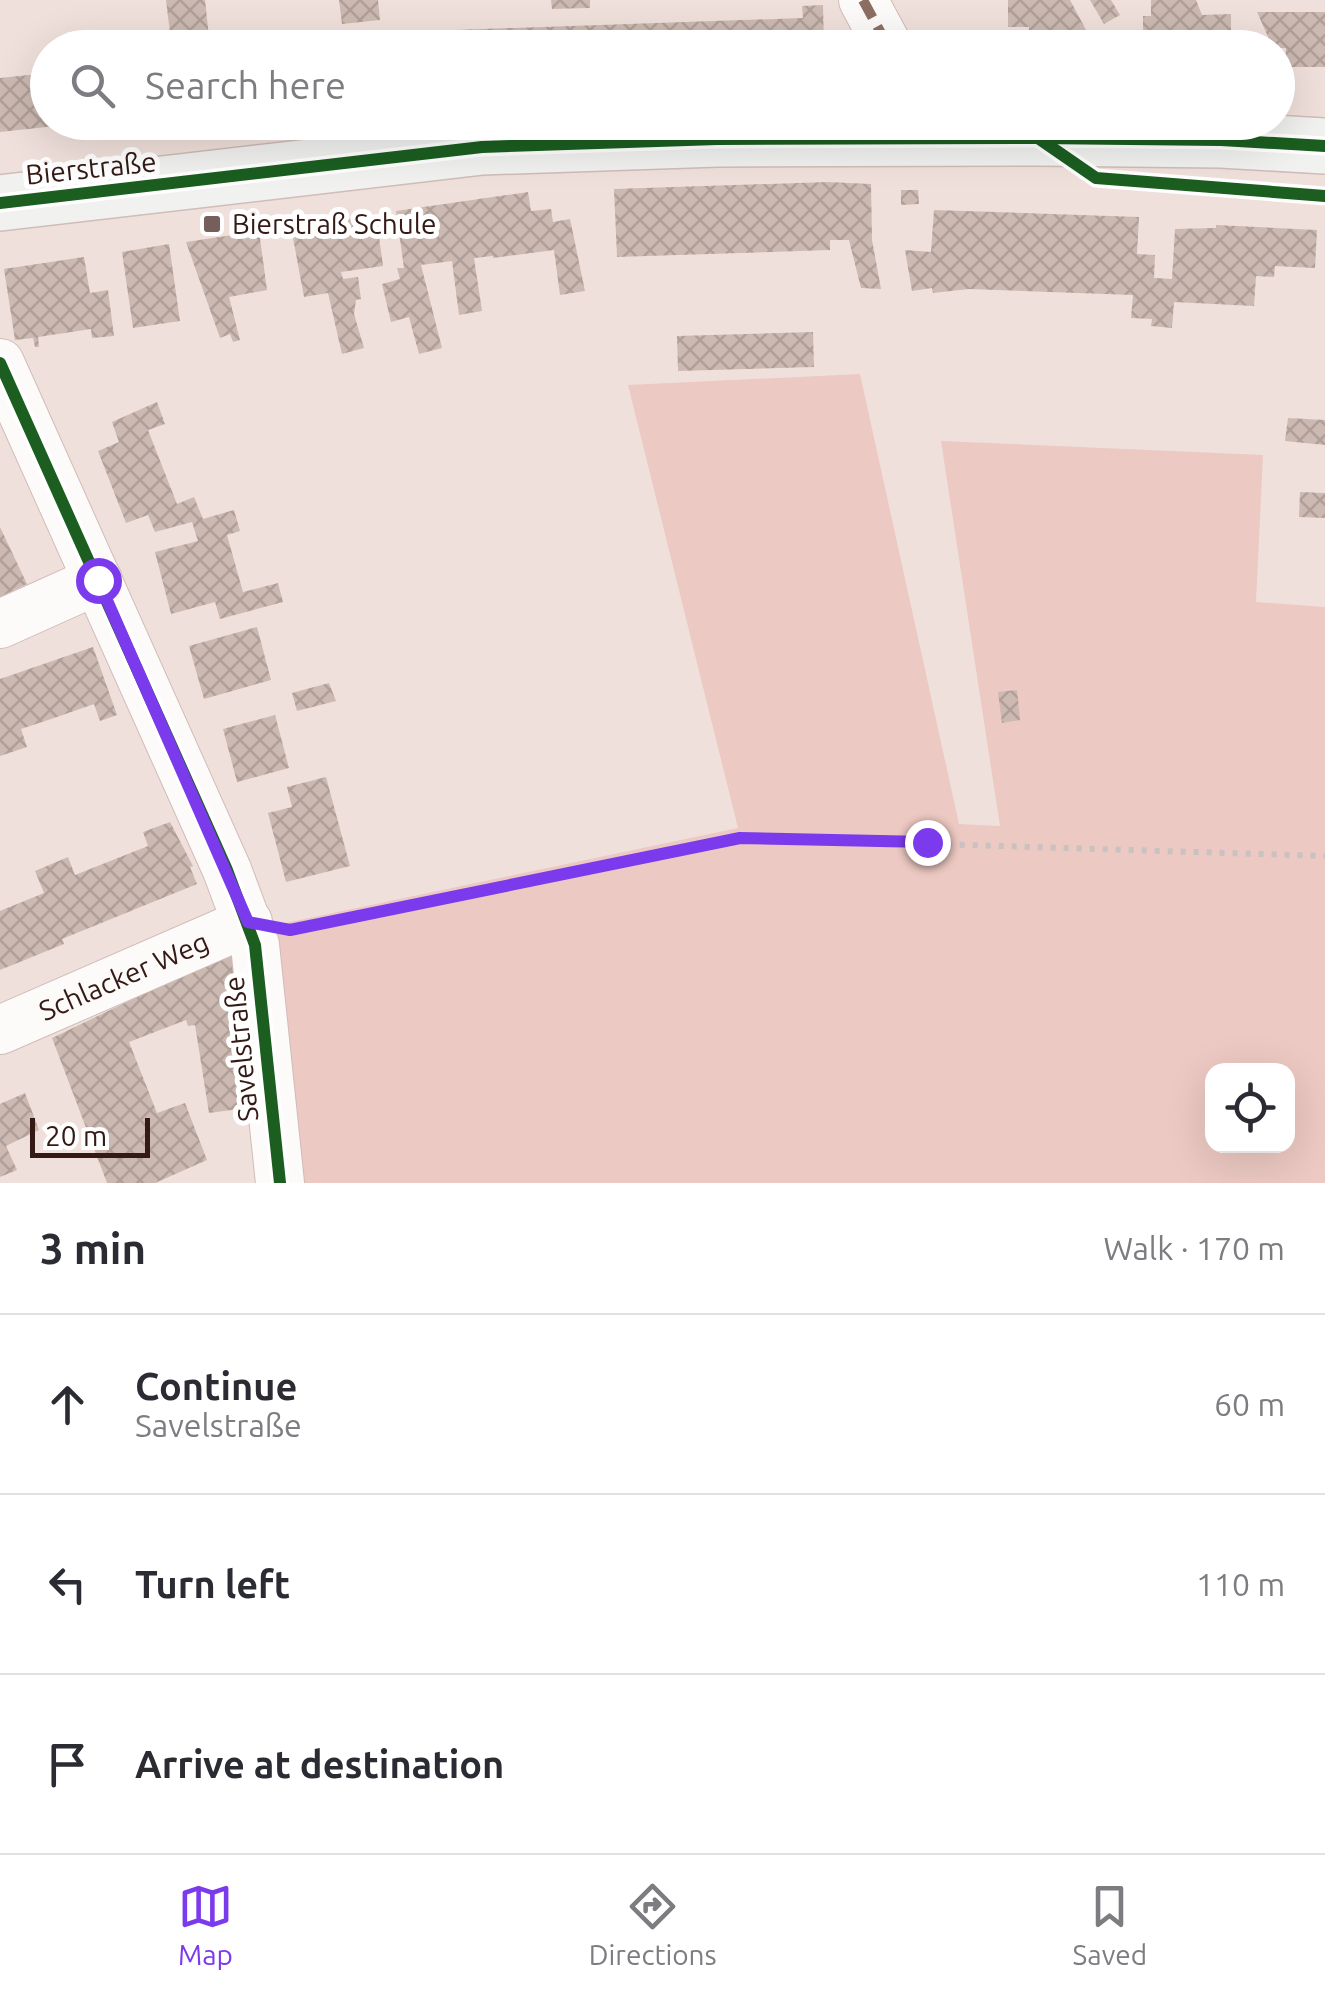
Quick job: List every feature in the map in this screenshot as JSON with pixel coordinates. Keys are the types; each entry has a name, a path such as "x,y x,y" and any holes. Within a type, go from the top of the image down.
{"main road":[{"name":"Bierstraße","path":"0,203 482,148 691,140"},
{"name":"Bierstraße","path":"1221,140 1325,146"}],"street":[{"path":"863,0 880,30"},
{"name":"Savelstraße","path":"0,363 248,922 255,944 280,1183"},
{"path":"0,624 98,580"},
{"name":"Schlacker Weg","path":"0,1030 248,922"}],"path":[{"path":"248,922 290,930 740,838 1325,856"}],"shaded area":[{"path":"860,374 959,824 1000,826 941,441 1263,455 1256,602 1325,607 1325,1183 300,1183 271,926 738,828 628,385"}],"building":[{"path":"166,0 205,0 208,30 170,30"},
{"path":"339,0 378,0 380,20 342,24"},
{"path":"551,0 590,0 590,8 552,9"},
{"path":"1008,0 1070,0 1086,30 1029,30 1008,27"},
{"path":"1090,0 1111,0 1120,15 1104,24"},
{"path":"1151,0 1196,0 1202,15 1231,14 1231,30 1143,30 1143,16 1151,16"},
{"path":"823,5 824,30 454,30 803,18 802,6"},
{"path":"1257,12 1325,12 1325,67 1295,67 1295,30 1265,30"},
{"path":"30,75 30,129 0,132 0,78"},
{"path":"871,184 872,240 881,289 861,288 849,240 830,240 830,250 617,257 614,189"},
{"path":"901,190 918,190 919,204 901,205"},
{"path":"528,192 531,211 551,209 553,222 570,219 585,291 560,295 554,250 474,258 482,311 459,315 452,261 421,265 442,348 419,354 409,317 391,322 382,284 400,279 397,268 404,268 396,211"},
{"path":"934,210 1139,217 1137,254 1155,255 1154,278 1172,279 1175,229 1216,225 1317,230 1315,268 1275,266 1274,277 1256,276 1254,306 1174,302 1172,328 1151,326 1152,319 1131,318 1133,295 969,289 933,293 932,288 912,291 905,250 931,252"},
{"path":"376,215 383,266 341,272 343,279 358,277 361,299 356,300 354,314 364,348 342,354 328,293 304,297 291,227"},
{"path":"259,231 267,290 229,297 240,340 233,342 230,334 220,338 186,242"},
{"path":"169,244 180,321 133,328 122,252"},
{"path":"84,257 90,293 108,290 114,336 92,338 91,329 38,337 39,347 35,347 33,338 15,340 4,269"},
{"path":"813,332 814,367 678,371 677,336"},
{"path":"157,402 165,424 148,430 177,504 194,497 203,519 234,510 240,531 227,535 243,592 278,583 283,602 220,619 215,602 171,614 155,552 198,541 192,522 155,532 148,515 126,523 98,451 119,442 112,422"},
{"path":"1288,418 1325,420 1325,445 1285,441"},
{"path":"1300,492 1325,493 1325,518 1299,517"},
{"path":"0,527 27,584 0,597"},
{"path":"257,627 271,680 204,699 189,646"},
{"path":"93,647 117,715 100,721 94,704 21,729 27,747 0,756 0,679"},
{"path":"329,683 336,701 297,711 292,693"},
{"path":"1017,690 1020,720 1002,723 998,692"},
{"path":"275,715 289,768 237,782 223,729"},
{"path":"326,777 350,866 286,882 268,813 292,807 287,787"},
{"path":"170,822 193,866 190,867 197,884 62,939 64,944 0,970 0,911 44,893 35,871 68,857 75,875 148,846 143,832"},
{"path":"237,949 254,1107 209,1113 195,1025 188,1026 186,1020 129,1042 157,1113 185,1103 207,1160 155,1183 107,1183 52,1038"},
{"path":"25,1093 39,1130 6,1146 17,1170 0,1177 0,1104"}],"marked path":[{"path":"863,0 879,30"}],"cycle path":[{"path":"0,203 482,147 688,140"},
{"path":"1041,140 1096,178 1325,196"},
{"path":"1221,140 1325,146"},
{"path":"0,363 227,870 255,945 280,1183"}],"place":[{"name":"Bierstraß Schule","path":"212,224"}],"route":[{"path":"98,580 248,922 290,930 740,838 927,842"}]}
